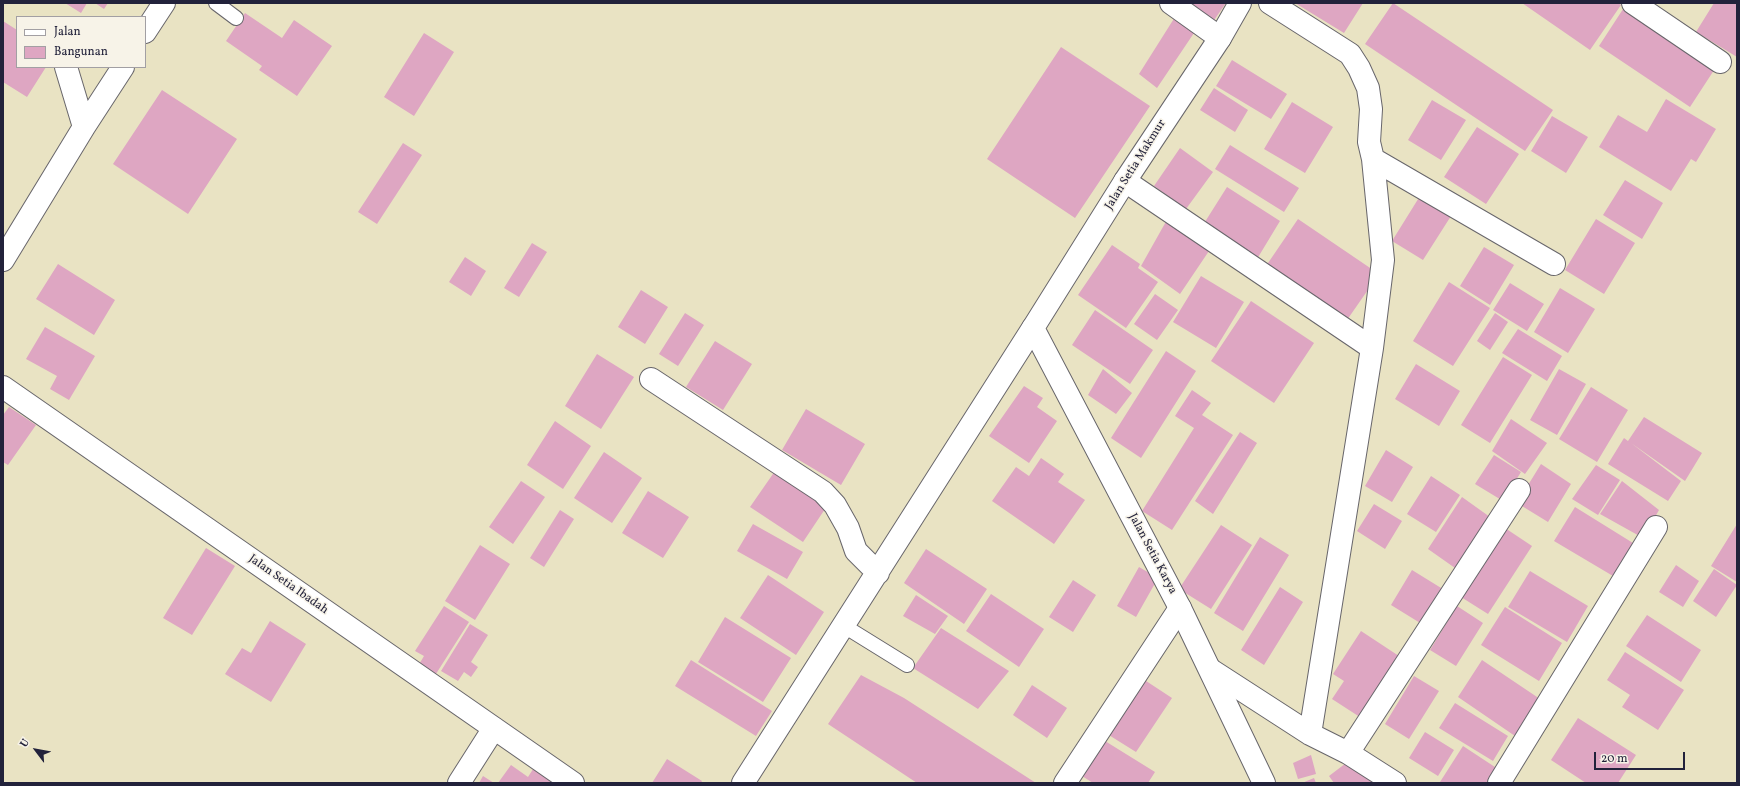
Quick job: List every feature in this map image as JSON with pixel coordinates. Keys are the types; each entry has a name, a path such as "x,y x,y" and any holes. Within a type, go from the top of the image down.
{"street":[{"path":"146,30 164,3"},
{"path":"1172,3 1220,38"},
{"name":"Jalan Setia Makmur","path":"743,783 878,573 1125,181 1220,38 1240,3"},
{"path":"1270,3 1350,54 1359,68 1368,88 1370,109 1369,142 1373,159 1383,260 1372,348 1310,734"},
{"path":"1633,3 1720,62"},
{"path":"66,68 84,127"},
{"path":"3,260 121,68"},
{"path":"1373,159 1554,264"},
{"path":"1125,181 1266,278 1372,348"},
{"name":"Jalan Setia Karya","path":"1033,328 1180,608 1264,783"},
{"path":"651,379 823,492 835,505 848,528 856,551 878,573"},
{"name":"Jalan Setia Ibadah","path":"3,387 573,783"},
{"path":"1348,753 1520,490"},
{"path":"1500,783 1656,527"},
{"path":"1065,783 1180,608"},
{"path":"1211,670 1310,734 1348,753 1395,783"},
{"path":"459,783 494,728"}],"lane":[{"path":"216,3 236,18"},
{"path":"844,626 907,665"}],"building":[{"path":"65,3 87,3 81,13"},
{"path":"95,3 108,3 104,9"},
{"path":"1183,3 1226,3 1212,23"},
{"path":"1295,3 1363,3 1344,33"},
{"path":"1393,3 1553,110 1525,151 1365,44"},
{"path":"1522,3 1618,3 1621,5 1590,50"},
{"path":"1627,3 1718,64 1690,107 1599,46"},
{"path":"1714,3 1737,3 1737,57 1696,32"},
{"path":"245,13 282,38 294,20 332,46 297,96 259,70 262,66 226,41"},
{"path":"1175,17 1196,30 1157,88 1139,74"},
{"path":"3,21 16,29 16,68 45,68 27,97 3,82"},
{"path":"424,33 454,52 414,116 384,97"},
{"path":"1061,47 1150,106 1075,218 987,159"},
{"path":"1232,60 1287,94 1271,119 1216,86"},
{"path":"1214,88 1248,110 1235,132 1200,110"},
{"path":"162,90 237,139 188,214 113,164"},
{"path":"1666,99 1716,129 1696,162 1691,159 1671,191 1599,147 1618,115 1647,132"},
{"path":"1432,100 1466,120 1441,160 1408,140"},
{"path":"1292,102 1333,127 1305,173 1264,149"},
{"path":"1552,116 1588,137 1566,173 1531,151"},
{"path":"1477,127 1519,154 1486,204 1444,177"},
{"path":"403,143 422,155 377,224 358,212"},
{"path":"1230,145 1299,188 1284,212 1215,169"},
{"path":"1180,148 1213,172 1186,209 1154,186"},
{"path":"1625,180 1663,203 1642,239 1603,215"},
{"path":"1227,187 1280,221 1257,259 1203,225"},
{"path":"1420,196 1451,216 1423,260 1392,241"},
{"path":"1168,218 1211,248 1180,294 1141,266"},
{"path":"1298,219 1379,274 1347,320 1266,266"},
{"path":"1596,219 1635,243 1604,294 1565,270"},
{"path":"532,243 547,252 519,297 504,288"},
{"path":"1112,245 1140,264 1138,268 1158,282 1126,328 1078,295"},
{"path":"1484,247 1514,265 1490,305 1460,286"},
{"path":"465,257 486,271 471,296 449,282"},
{"path":"58,264 115,300 94,335 36,299"},
{"path":"1201,276 1244,302 1216,348 1173,322"},
{"path":"1449,282 1490,308 1453,366 1413,341"},
{"path":"1510,283 1544,304 1527,331 1493,310"},
{"path":"1560,288 1595,309 1568,353 1534,332"},
{"path":"641,290 668,307 645,344 618,327"},
{"path":"1155,294 1178,310 1157,340 1134,324"},
{"path":"1251,301 1314,343 1274,403 1211,361"},
{"path":"1095,310 1153,350 1130,384 1072,345"},
{"path":"685,313 704,325 678,366 659,354"},
{"path":"1495,313 1508,322 1490,350 1477,341"},
{"path":"45,327 95,356 69,400 50,389 57,376 26,359"},
{"path":"1518,329 1562,356 1547,381 1502,353"},
{"path":"715,341 752,364 723,410 686,387"},
{"path":"1166,351 1196,371 1141,458 1111,438"},
{"path":"597,354 634,377 601,429 565,406"},
{"path":"1503,357 1532,375 1490,443 1461,425"},
{"path":"1416,364 1460,391 1439,426 1395,399"},
{"path":"1103,369 1132,393 1116,414 1088,395"},
{"path":"1559,369 1586,384 1557,435 1530,420"},
{"path":"1024,386 1043,398 1037,407 1057,421 1029,463 989,436"},
{"path":"1591,387 1628,410 1597,462 1559,439"},
{"path":"1192,390 1211,403 1202,415 1233,435 1172,530 1142,511 1194,428 1175,416"},
{"path":"9,407 36,425 8,465 3,462 3,415"},
{"path":"806,409 865,444 841,485 782,450"},
{"path":"1644,417 1702,453 1685,481 1631,443 1681,481 1668,501 1608,464 1624,438 1628,441"},
{"path":"1511,419 1547,443 1525,474 1492,451"},
{"path":"555,421 591,446 563,489 527,465"},
{"path":"1240,432 1257,443 1213,514 1195,501"},
{"path":"1386,450 1413,467 1392,502 1365,486"},
{"path":"604,452 642,478 612,523 574,498"},
{"path":"1494,455 1521,472 1503,501 1475,484"},
{"path":"1041,458 1064,474 1058,482 1085,500 1054,544 992,501 1016,467 1029,476"},
{"path":"1541,464 1571,484 1548,522 1517,503"},
{"path":"1596,465 1620,480 1598,515 1572,499"},
{"path":"775,471 827,506 803,542 750,507"},
{"path":"1431,476 1460,495 1436,532 1407,514"},
{"path":"521,481 545,497 513,544 489,527"},
{"path":"1622,481 1659,510 1643,538 1600,514"},
{"path":"648,491 689,517 663,558 622,533"},
{"path":"1462,497 1490,517 1455,568 1428,549"},
{"path":"1374,504 1402,521 1385,549 1357,531"},
{"path":"1575,507 1633,543 1613,576 1554,541"},
{"path":"560,510 574,519 544,567 530,558"},
{"path":"753,524 803,552 787,579 737,551"},
{"path":"1737,524 1737,582 1711,566"},
{"path":"1221,525 1252,545 1211,609 1179,589"},
{"path":"1505,528 1532,546 1488,614 1461,597"},
{"path":"1260,537 1289,555 1243,631 1214,613"},
{"path":"480,545 510,564 475,620 445,601"},
{"path":"206,548 235,566 192,635 163,618"},
{"path":"926,549 987,589 964,624 904,583"},
{"path":"1676,565 1699,581 1683,607 1659,592"},
{"path":"1139,567 1158,578 1136,617 1117,606"},
{"path":"1714,569 1737,585 1716,617 1693,601"},
{"path":"1412,570 1446,591 1425,626 1391,605"},
{"path":"1530,571 1588,606 1567,642 1508,607"},
{"path":"768,575 824,612 796,655 740,618"},
{"path":"1073,580 1096,595 1073,632 1049,617"},
{"path":"1280,587 1303,602 1264,665 1241,650"},
{"path":"991,594 1044,629 1019,667 966,631"},
{"path":"916,595 948,616 935,634 903,616"},
{"path":"444,606 469,622 434,677 418,666 424,656 415,651"},
{"path":"1457,606 1483,623 1456,666 1430,650"},
{"path":"1505,607 1562,643 1539,681 1481,645"},
{"path":"1647,615 1701,650 1681,682 1626,646"},
{"path":"725,617 791,658 763,702 698,662"},
{"path":"270,621 306,644 271,702 225,674 242,648 251,653"},
{"path":"470,624 488,635 471,662 478,667 471,677 464,672 458,681 441,671"},
{"path":"941,628 1009,671 978,709 913,668"},
{"path":"1361,631 1405,660 1366,721 1332,699 1344,681 1333,674"},
{"path":"1625,652 1684,690 1658,730 1622,707 1630,695 1607,680"},
{"path":"691,660 772,711 756,736 675,686"},
{"path":"1482,660 1540,699 1515,736 1458,697"},
{"path":"861,675 904,698 1036,783 917,783 828,724"},
{"path":"1414,676 1439,691 1409,739 1385,724"},
{"path":"1140,677 1172,698 1136,752 1104,732"},
{"path":"1032,685 1067,708 1047,738 1013,715"},
{"path":"1455,703 1508,736 1493,761 1439,728"},
{"path":"1578,718 1636,755 1618,783 1586,783 1551,760"},
{"path":"1425,732 1454,750 1438,776 1409,758"},
{"path":"1105,741 1155,772 1148,783 1093,783 1082,776"},
{"path":"1463,746 1498,769 1489,783 1440,782"},
{"path":"1311,755 1316,774 1298,779 1293,763"},
{"path":"1354,757 1373,783 1334,783 1329,776"},
{"path":"667,759 702,781 701,783 652,783"},
{"path":"511,765 528,777 535,766 560,783 498,783"},
{"path":"483,776 494,783 479,783"},
{"path":"1314,778 1316,783 1302,783"}]}
